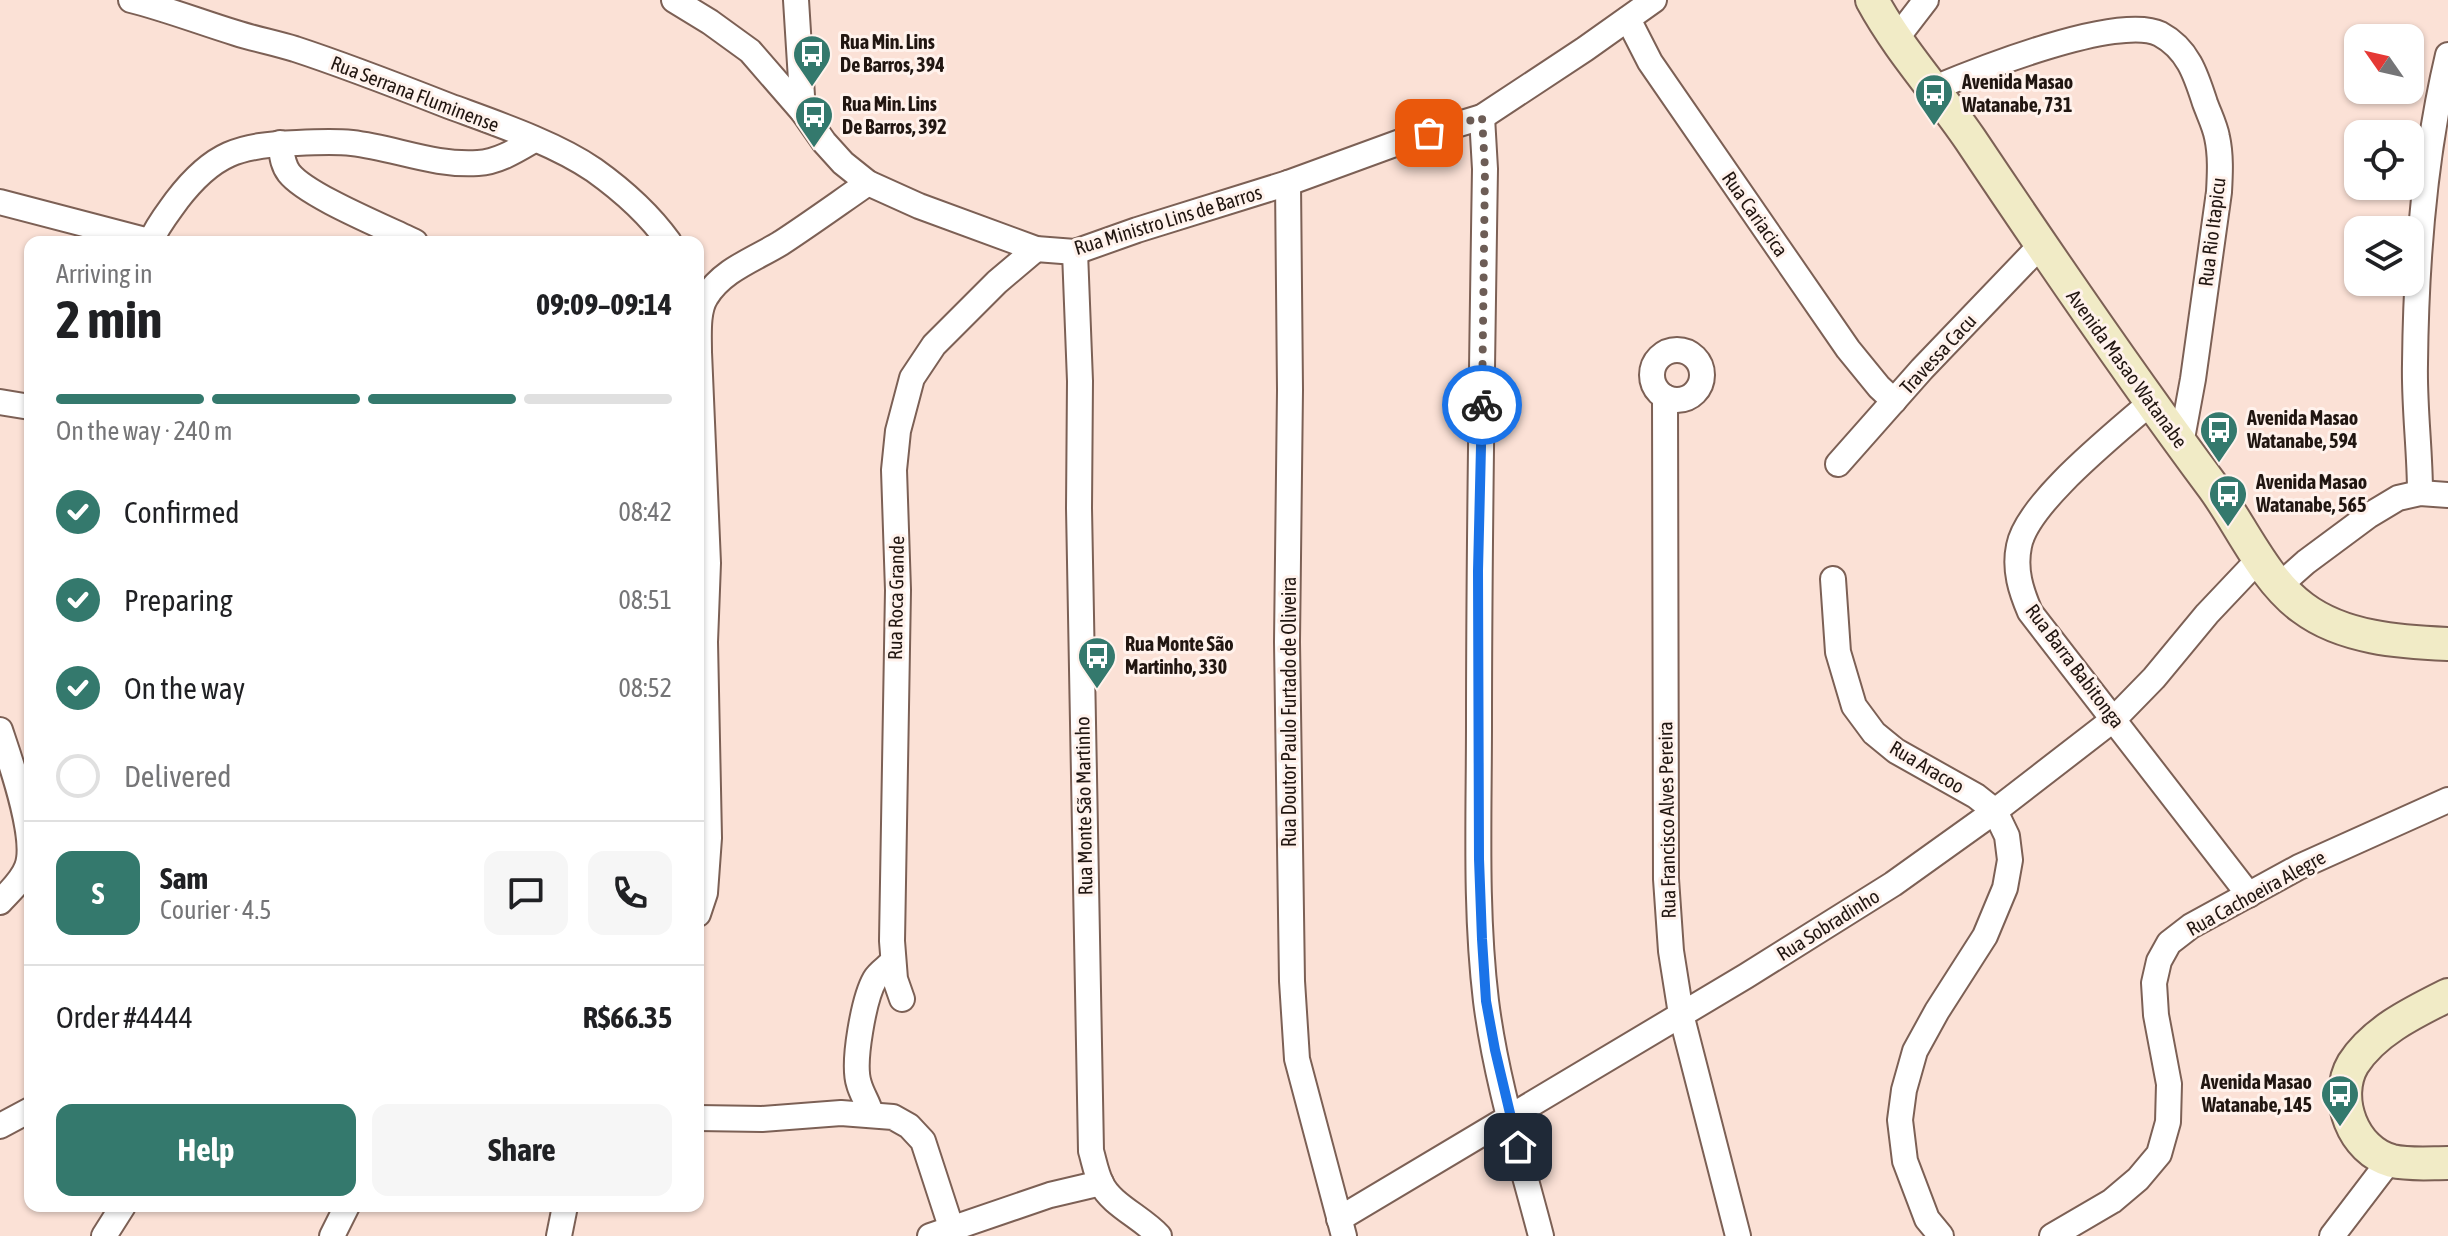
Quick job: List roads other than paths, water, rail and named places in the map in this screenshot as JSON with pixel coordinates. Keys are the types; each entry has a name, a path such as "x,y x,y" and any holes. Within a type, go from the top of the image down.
{"street":[{"name":"Rua Serrana Fluminense","path":"131,0 350,67 534,140 593,169 643,211 664,236"},
{"name":"Rua Ministro Lins de Barros","path":"674,0 750,51 803,112 824,142 843,163 868,183 919,206 1036,249 1075,252 1482,117 1654,0"},
{"path":"796,0 803,112"},
{"name":"Avenida Masao Watanabe","path":"1872,0 2040,246 2280,585 2301,608 2349,631 2402,642 2448,644"},
{"path":"1896,39 1926,0"},
{"name":"Rua Cariacica","path":"1628,19 1650,62 1839,337 1894,401"},
{"name":"Rua Rio Itapicu","path":"1932,89 1980,69 2079,38 2123,29 2157,32 2181,49 2196,74 2217,136 2220,164 2219,192 2193,379 2181,444"},
{"path":"2420,493 2415,367 2421,233 2434,113 2448,55"},
{"path":"1482,117 1485,169 1482,486 1478,571 1479,859 1486,1001 1510,1117 1541,1236"},
{"path":"154,236 157,227 201,172 238,150 257,145 352,143 448,164 482,163 505,156 534,140"},
{"path":"280,143 289,174 401,236"},
{"path":"704,292 868,183"},
{"name":"Rua Doutor Paulo Furtado de Oliveira","path":"1288,183 1290,390 1287,642 1292,981 1297,1059 1342,1227"},
{"path":"0,202 129,236"},
{"name":"Travessa Cacu","path":"1838,464 1922,369 2040,246"},
{"name":"Rua Roca Grande","path":"902,999 893,961 898,590 894,470 898,431 912,378 934,345 997,282 1036,249"},
{"name":"Rua Monte São Martinho","path":"1075,252 1080,381 1079,508 1091,1151 1101,1183"},
{"name":"Rua Francisco Alves Pereira","path":"1665,397 1666,879 1671,951 1681,1014 1738,1236"},
{"path":"0,402 24,406"},
{"name":"Rua Barra Babitonga","path":"2150,403 2055,489 2029,520 2019,544 2017,567 2021,590 2030,612 2249,895"},
{"path":"704,469 708,563 705,642 709,838 704,896"},
{"path":"2280,585 2368,516 2398,498 2420,493 2448,495"},
{"name":"Rua Sobradinho","path":"1342,1227 1510,1117 1893,884 1995,811 2114,719 2260,558"},
{"name":"Rua Aracoo","path":"1833,579 1838,652 1854,706 1874,733 1896,751 1976,796 1995,811"},
{"path":"0,730 24,814"},
{"name":"Rua Cachoeira Alegre","path":"2052,1236 2112,1201 2138,1179 2159,1154 2168,1122 2169,1084 2156,1015 2154,983 2159,961 2169,943 2191,926 2299,867 2448,800"},
{"path":"1941,1236 1927,1219 1916,1193 1905,1161 1900,1120 1904,1090 1915,1051 1985,936 2005,888 2010,860 2007,836 1995,811"},
{"path":"0,902 18,884 24,872"},
{"path":"871,1114 868,1100 859,1084 856,1062 858,1041 875,979 893,961"},
{"path":"2448,995 2405,1017 2375,1039 2353,1065 2345,1086 2345,1108 2353,1129 2368,1149 2390,1160 2448,1163"},
{"path":"0,1126 24,1113"},
{"path":"704,1118 762,1119 841,1113 893,1117 909,1126 923,1141 941,1233 1050,1195 1101,1183 1108,1194 1147,1223 1159,1236"},
{"path":"2332,1236 2390,1160"},
{"path":"104,1236 119,1212"},
{"path":"332,1236 344,1212"},
{"path":"559,1236 564,1212"}],"place":[{"name":"Rua Min. Lins De Barros, 394","path":"812,88"},
{"name":"Avenida Masao Watanabe, 731","path":"1934,127"},
{"name":"Rua Min. Lins De Barros, 392","path":"814,149"},
{"name":"Avenida Masao Watanabe, 594","path":"2219,464"},
{"name":"Avenida Masao Watanabe, 565","path":"2228,528"},
{"name":"Rua Monte São Martinho, 330","path":"1097,690"},
{"name":"Avenida Masao Watanabe, 145","path":"2340,1128"}]}
